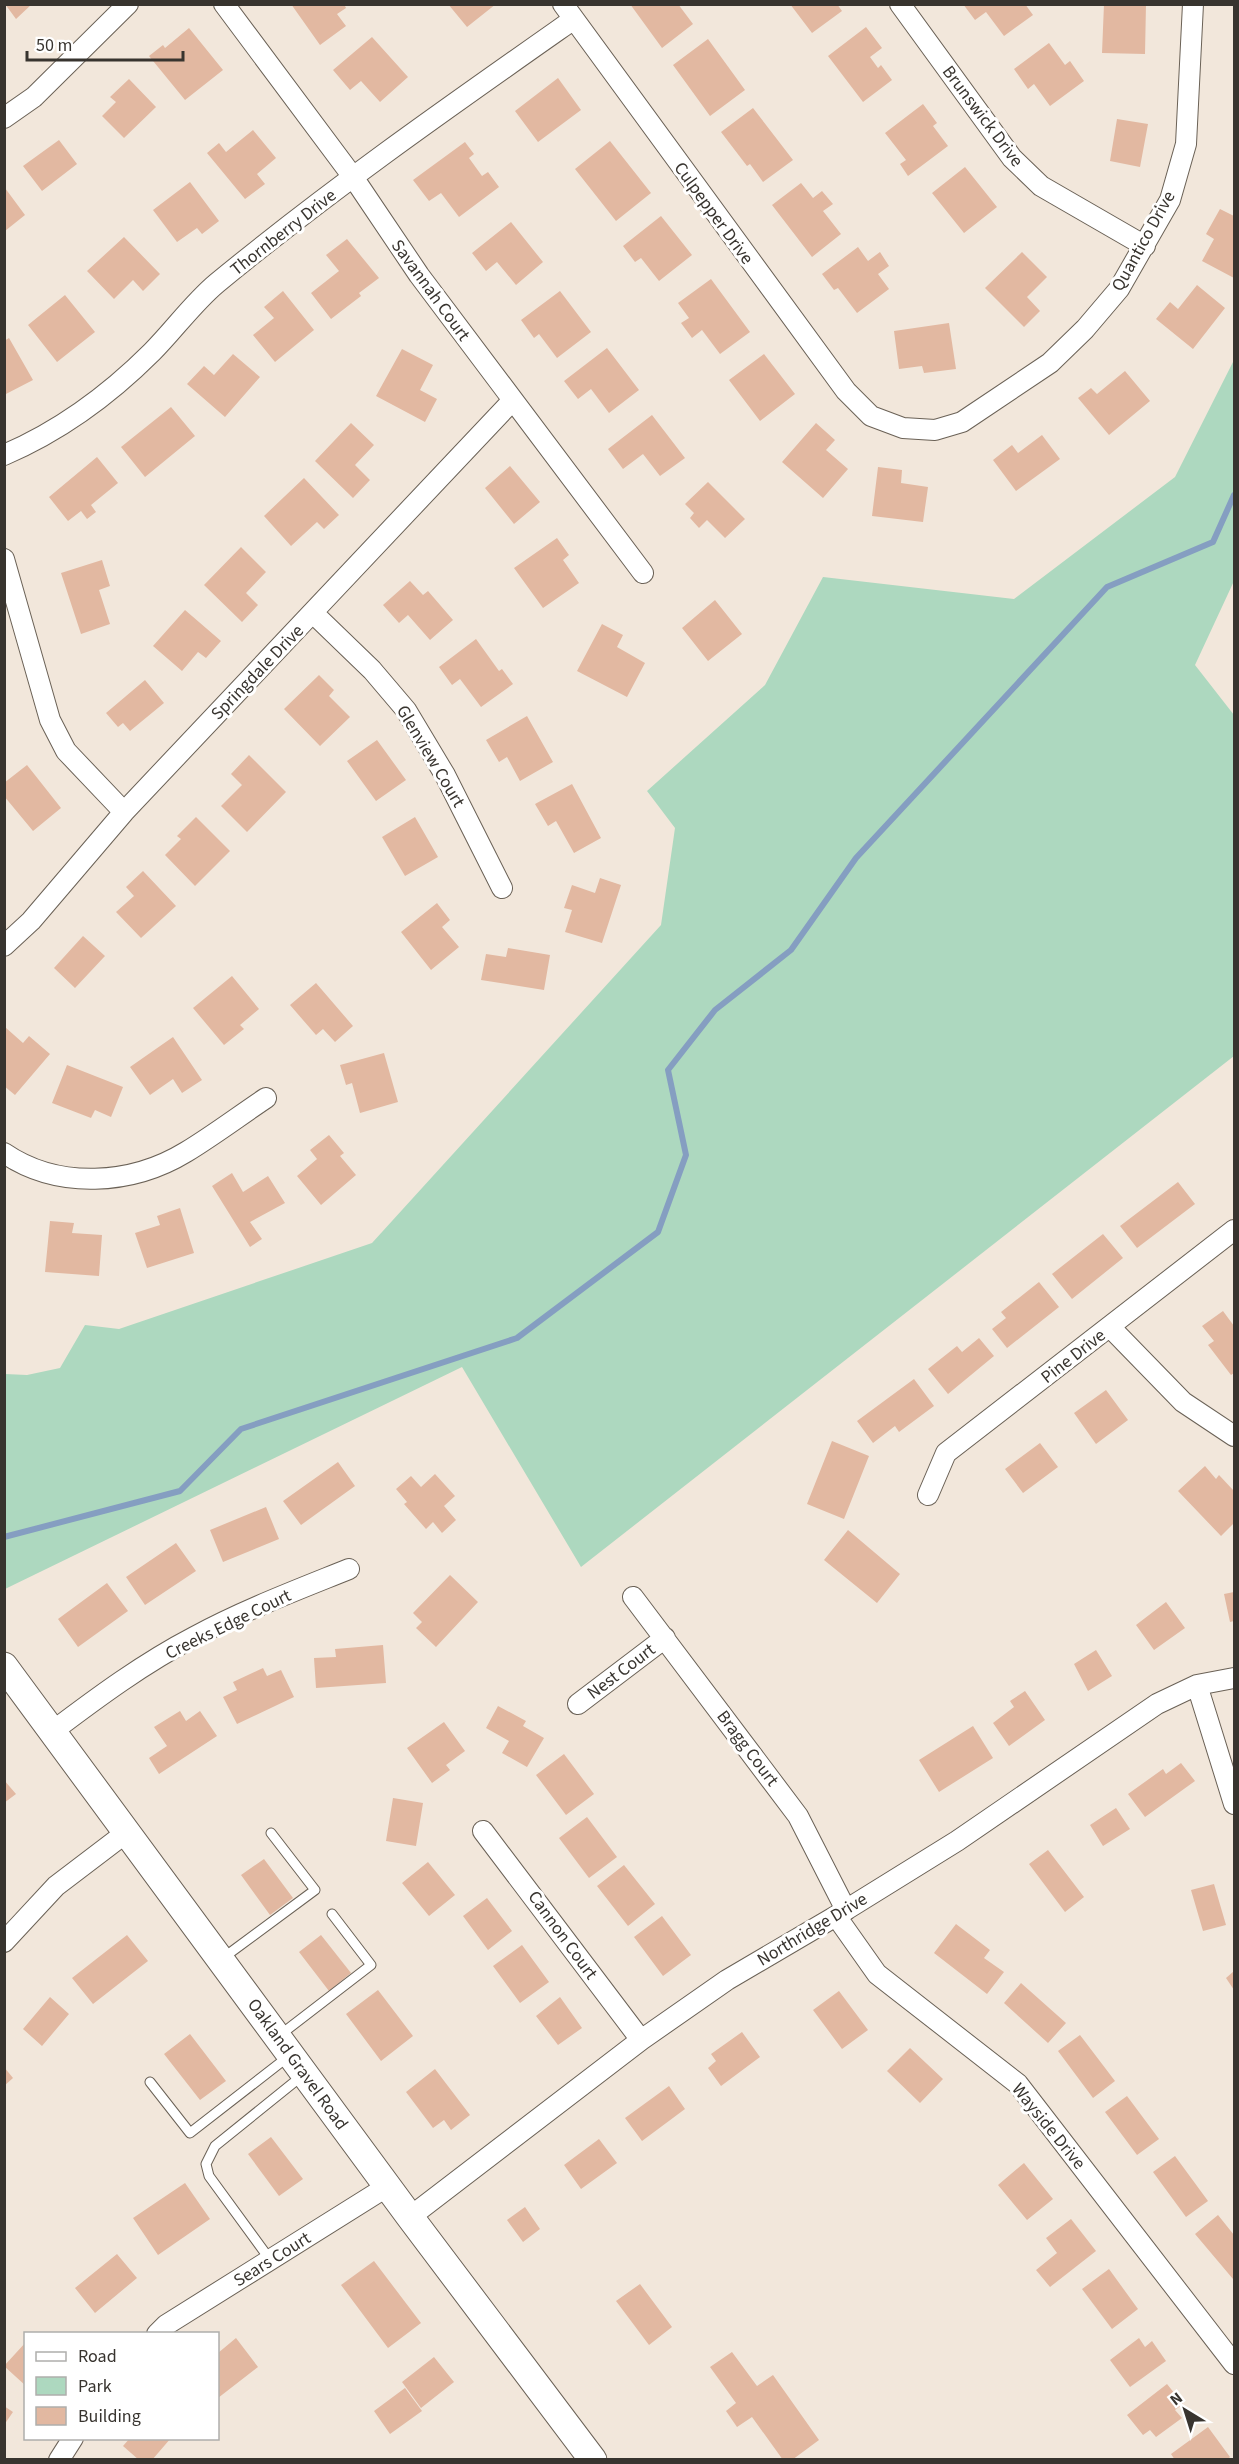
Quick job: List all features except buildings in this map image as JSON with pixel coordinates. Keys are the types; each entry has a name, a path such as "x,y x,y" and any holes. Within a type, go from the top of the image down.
{"street":[{"path":"4,118 34,97 128,4"},
{"name":"Savannah Court","path":"224,4 353,177 419,275 643,573"},
{"name":"Brunswick Drive","path":"900,4 1012,158 1041,186 1144,246"},
{"name":"Quantico Drive","path":"871,416 903,428 914,429 935,430 962,422 1050,363 1085,329 1119,289 1170,200 1186,144 1193,4"},
{"name":"Thornberry Drive","path":"4,455 34,443 84,411 151,354 215,285 569,12"},
{"name":"Culpepper Drive","path":"569,12 846,391 871,416"},
{"name":"Springdale Drive","path":"4,946 31,921 124,812 513,400"},
{"path":"4,560 50,720 66,751 124,812"},
{"name":"Glenview Court","path":"313,613 372,670 406,710 445,775 502,888"},
{"path":"4,1153 19,1163 70,1179 128,1176 185,1153 266,1098"},
{"name":"Pine Drive","path":"928,1495 946,1454 1234,1230"},
{"path":"1110,1327 1183,1402 1234,1436"},
{"name":"Creeks Edge Court","path":"53,1731 101,1694 193,1637 286,1594 349,1569"},
{"name":"Bragg Court","path":"633,1597 798,1816 841,1913"},
{"name":"Nest Court","path":"578,1704 665,1638"},
{"name":"Oakland Gravel Road","path":"4,1666 410,2217 593,2460"},
{"name":"Northridge Drive","path":"410,2217 640,2040 727,1980 957,1841 1157,1704 1197,1685 1234,1678"},
{"path":"1197,1685 1234,1804"},
{"name":"Cannon Court","path":"483,1831 640,2040"},
{"path":"4,1942 56,1886 127,1832"},
{"name":"Wayside Drive","path":"841,1913 877,1974 1018,2084 1234,2364"},
{"name":"Sears Court","path":"159,2332 166,2325 388,2186"},
{"path":"59,2460 72,2440"}],"lane":[{"path":"221,1960 315,1890 271,1833"},
{"path":"271,2260 209,2176 206,2164 215,2146 371,1965 332,1914"},
{"path":"150,2082 190,2133 292,2055"}],"green space":[{"path":"1234,360 1234,581 1195,665 1234,715 1234,1056 581,1567 462,1367 5,1589 5,1374 27,1375 60,1368 85,1325 119,1329 372,1243 661,925 675,828 647,791 765,685 823,577 1014,599 1175,477"}],"waterway":[{"path":"4,1537 180,1491 241,1429 517,1338 658,1232 686,1155 668,1070 715,1010 791,950 856,858 1107,587 1213,542 1234,495"}]}
